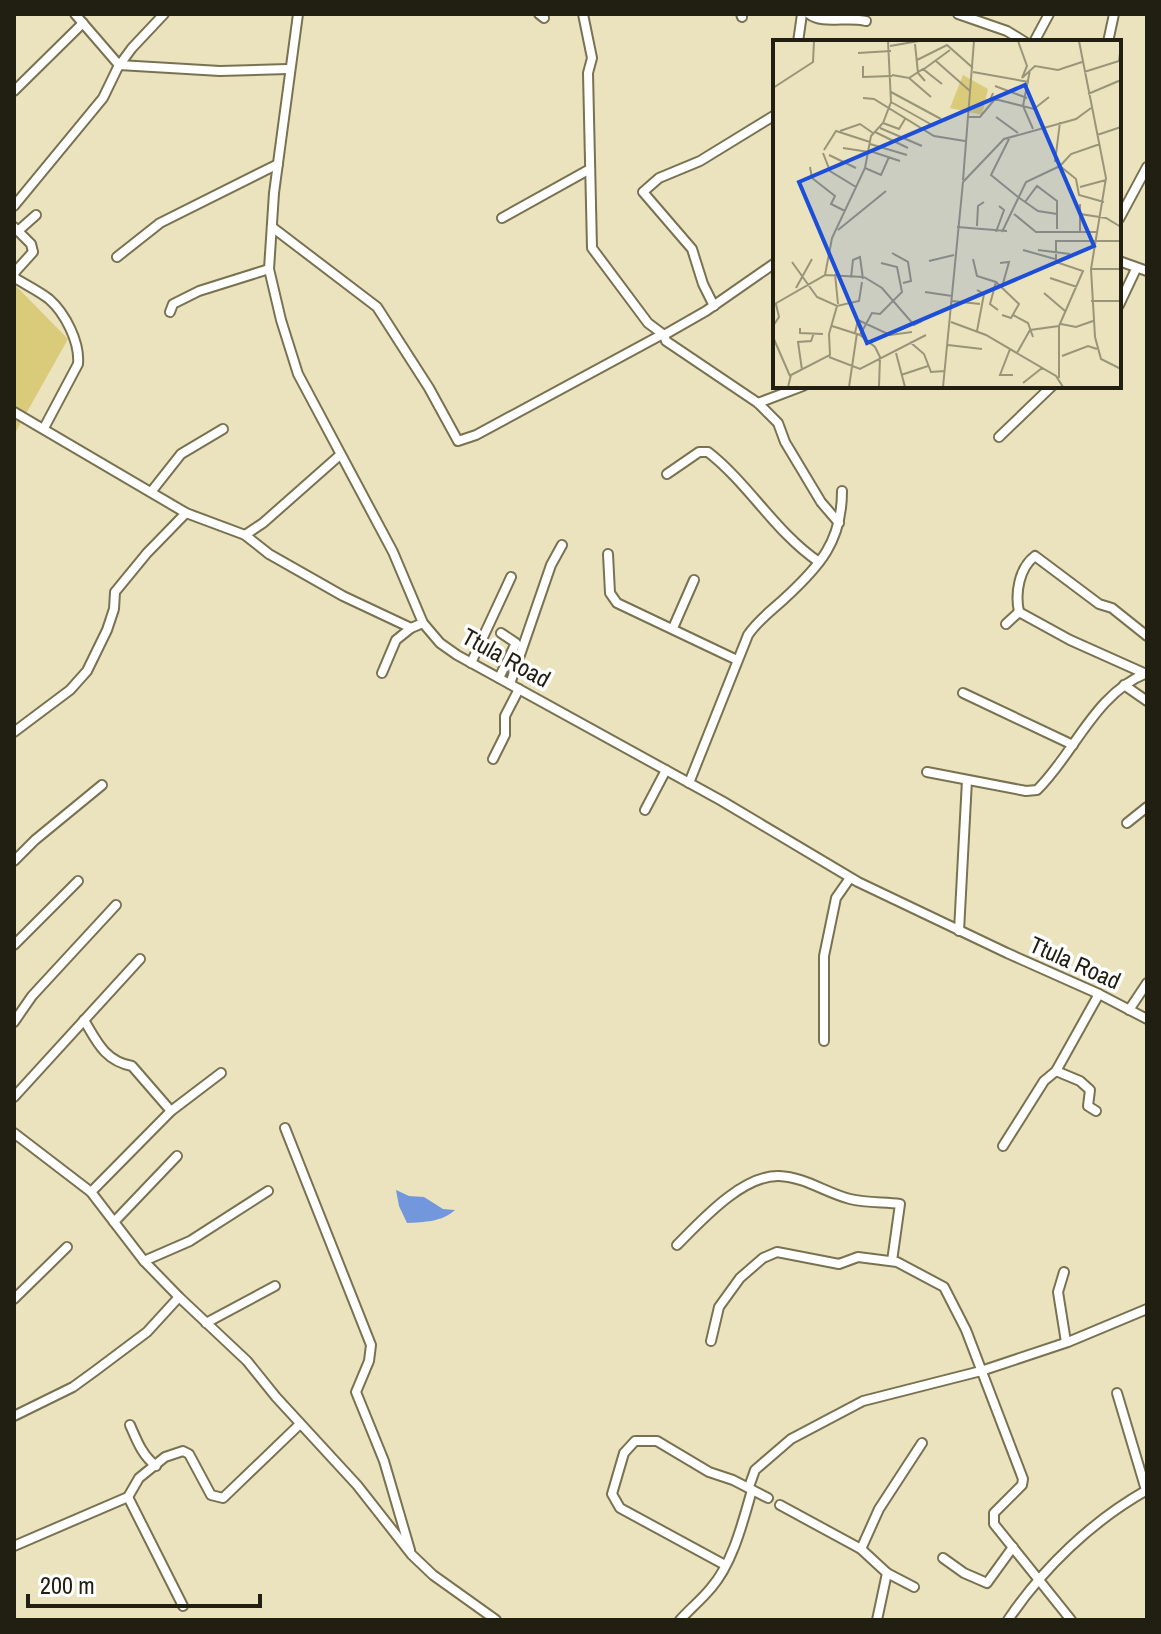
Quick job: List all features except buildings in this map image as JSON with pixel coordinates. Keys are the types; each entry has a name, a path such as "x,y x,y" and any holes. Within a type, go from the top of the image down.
{"street":[{"path":"75,14 119,65 220,71 288,69"},
{"path":"14,206 103,98 119,65 164,14"},
{"name":"Ttula Road","path":"298,14 288,69 269,269 295,366 393,552 423,623 440,643 471,663 689,783 850,878 1147,1019"},
{"path":"583,14 592,58 588,73 592,248 648,323 666,341 758,403 778,423 785,442 821,502 839,523"},
{"path":"798,40 802,14"},
{"path":"809,14 819,20 848,17 866,21"},
{"path":"958,14 1007,31 1022,40"},
{"path":"1035,40 1049,14"},
{"path":"1108,40 1114,14"},
{"path":"14,91 83,23"},
{"path":"714,306 692,249 643,192 659,178 700,161 773,116"},
{"path":"117,257 160,223 278,164"},
{"path":"1121,215 1147,167"},
{"path":"502,218 590,169"},
{"path":"36,215 16,229 31,244 33,252 14,273 15,278 47,297 61,312 76,343 79,358 44,428"},
{"path":"272,227 377,307 429,388 458,441 476,435 714,306 773,264"},
{"path":"1121,262 1147,271"},
{"path":"170,312 173,304 199,291 269,269"},
{"path":"1121,301 1136,269"},
{"path":"758,403 798,388"},
{"path":"999,437 1050,388"},
{"path":"14,412 186,513 245,535 269,554 343,596 411,628"},
{"path":"151,492 181,454 223,429"},
{"path":"667,474 699,452 708,452 742,483 803,551 819,562"},
{"path":"245,535 263,523 340,455"},
{"path":"689,783 737,660 756,623 787,596 833,543 839,523 842,491"},
{"path":"14,732 70,690 87,671 107,630 114,609 115,592 186,513"},
{"path":"510,684 551,565 562,545"},
{"path":"608,554 610,593 617,603 737,660"},
{"path":"1006,624 1019,612 1020,579 1035,556 1099,604 1112,608 1147,636"},
{"path":"471,663 511,577"},
{"path":"673,628 694,580"},
{"path":"1019,612 1056,633 1146,673"},
{"path":"382,673 396,640 423,623"},
{"path":"499,678 516,643 501,633"},
{"path":"927,772 1026,791 1037,790 1115,692 1146,673"},
{"path":"1124,685 1147,701"},
{"path":"493,759 505,735 505,716 519,689"},
{"path":"963,693 1073,745"},
{"path":"645,810 666,770"},
{"path":"959,931 967,780"},
{"path":"14,861 102,785"},
{"path":"1127,823 1147,807"},
{"path":"824,1041 824,956 836,898 850,878"},
{"path":"14,945 78,881"},
{"path":"14,1022 32,996 116,905"},
{"path":"14,1097 140,959"},
{"path":"1129,1010 1147,983"},
{"path":"1003,1146 1044,1081 1056,1071 1099,994"},
{"path":"84,1020 103,1053 132,1066 171,1111"},
{"path":"1056,1071 1084,1083 1090,1090 1088,1106 1096,1111"},
{"path":"91,1192 171,1111 221,1073"},
{"path":"285,1128 371,1345 369,1361 356,1392 384,1461 412,1555"},
{"path":"14,1133 91,1192 144,1261 247,1361 357,1485 412,1555 433,1575 496,1620"},
{"path":"114,1222 177,1156"},
{"path":"677,1245 724,1200 754,1182 777,1176 804,1181 851,1199 900,1204 892,1261"},
{"path":"144,1261 190,1241 268,1191"},
{"path":"14,1299 67,1247"},
{"path":"711,1341 719,1307 740,1278 763,1258 777,1252 839,1264 858,1257 892,1261 944,1287 966,1330 1023,1479 1022,1485 994,1513 992,1519 1071,1620"},
{"path":"1064,1272 1058,1292 1066,1342"},
{"path":"206,1323 275,1286"},
{"path":"14,1416 73,1387 160,1320 179,1297"},
{"path":"680,1620 710,1590 725,1565 755,1470 778,1449 842,1411 885,1393 981,1371 1066,1342 1147,1309"},
{"path":"1008,1620 1039,1579 1098,1523 1147,1490 1117,1393"},
{"path":"14,1546 128,1497 139,1478 172,1453 183,1451 189,1454 211,1495 223,1498 300,1424"},
{"path":"130,1425 139,1447 156,1466"},
{"path":"725,1565 620,1508 612,1494 624,1453 635,1441 657,1441 709,1472 751,1487 768,1498"},
{"path":"861,1549 879,1509 922,1443"},
{"path":"128,1497 183,1606"},
{"path":"780,1505 861,1549 887,1573 914,1587"},
{"path":"943,1558 964,1573 987,1583 1013,1547"},
{"path":"877,1620 887,1573"}],"shaded area":[{"path":"14,284 68,339 14,435"}],"water":[{"path":"396,1190 409,1196 424,1197 443,1209 455,1210 439,1219 407,1223"}]}
